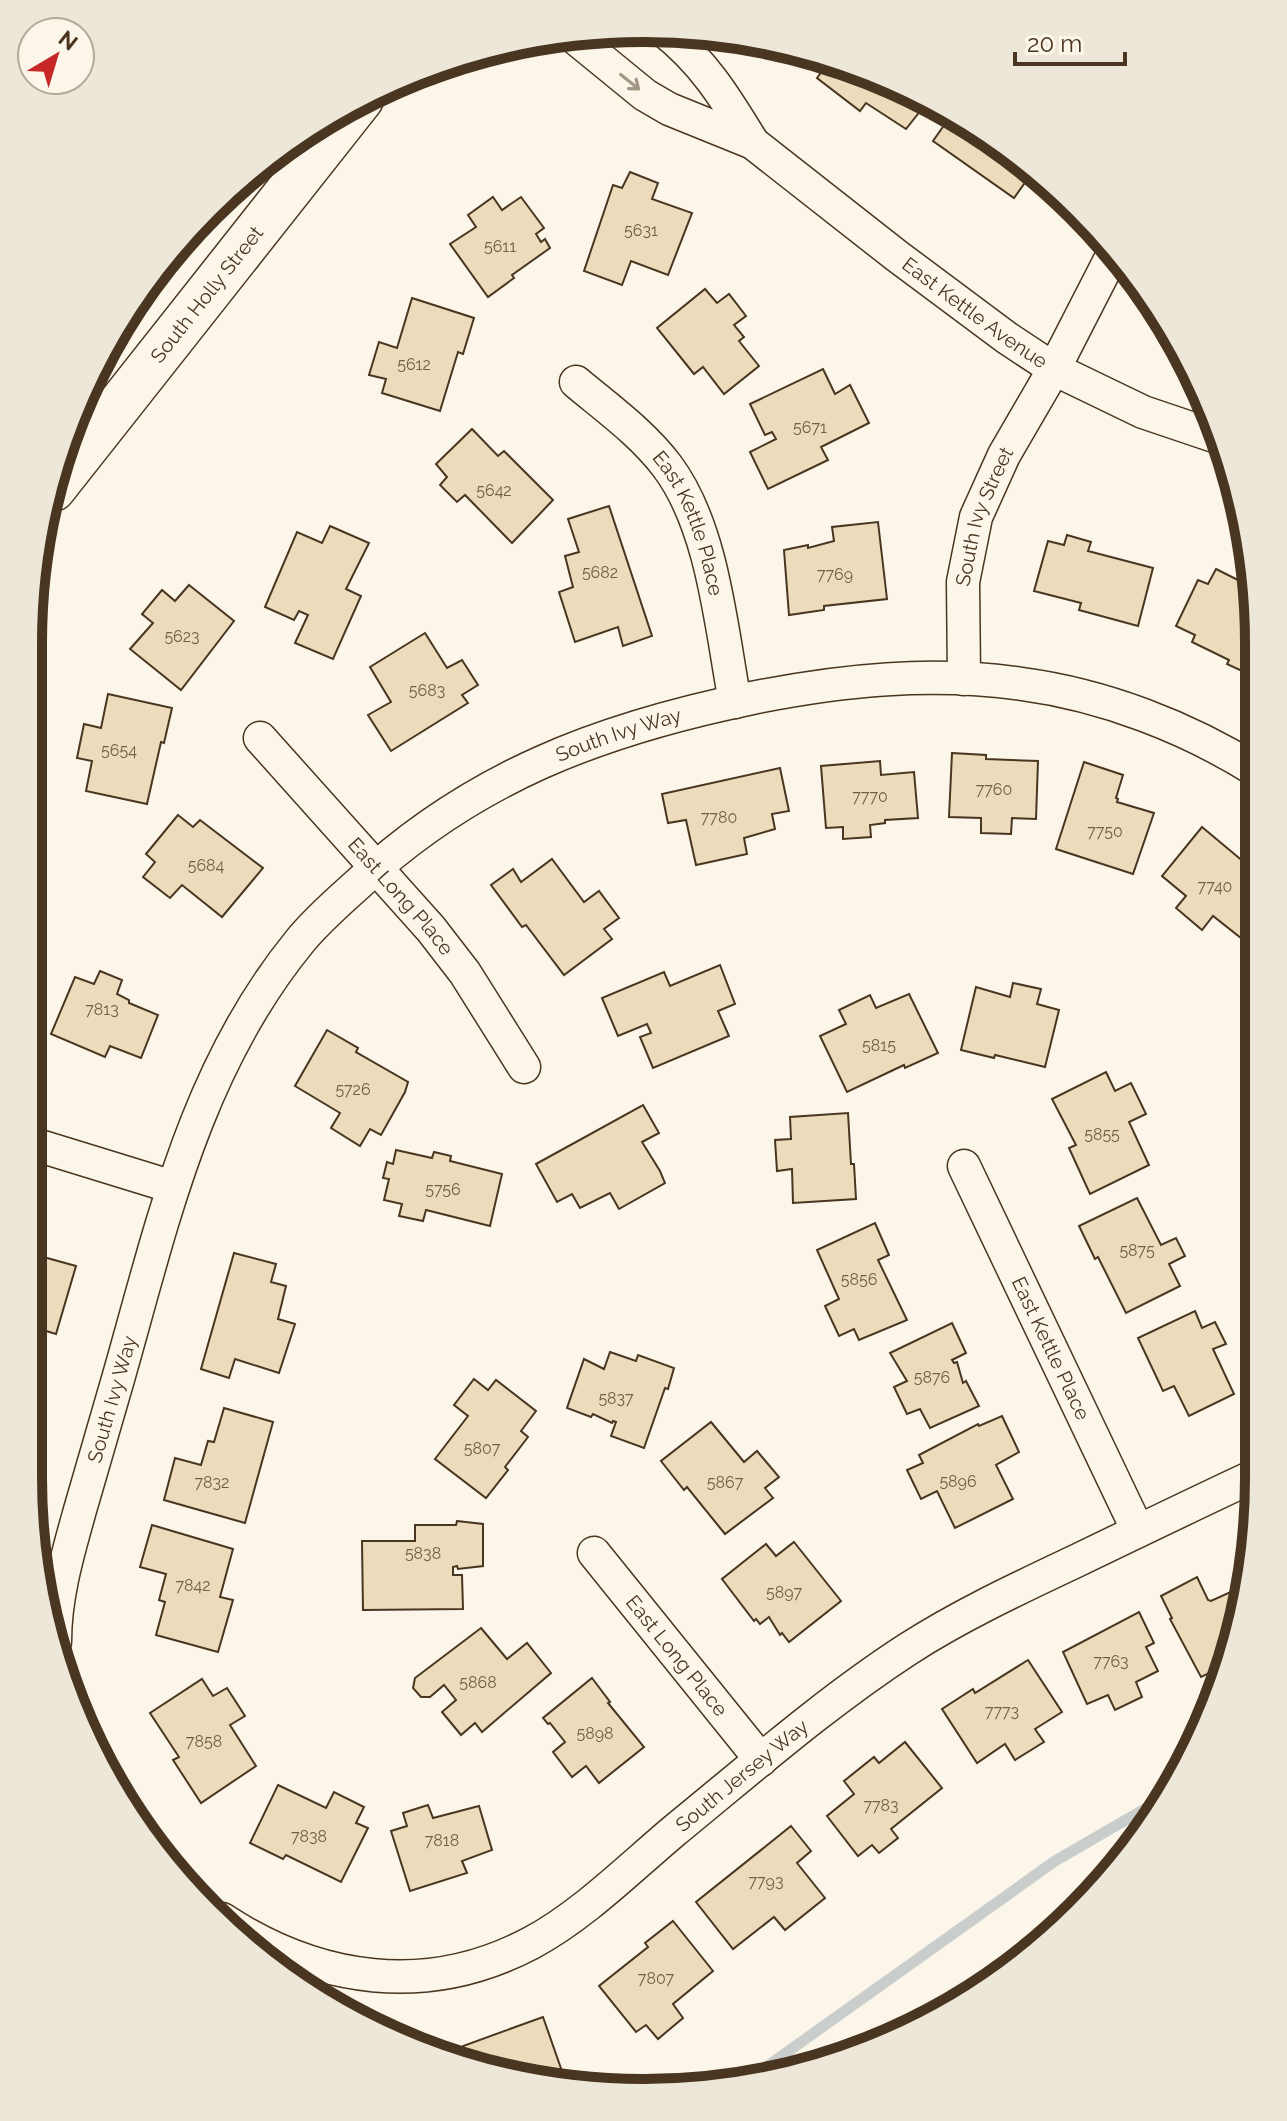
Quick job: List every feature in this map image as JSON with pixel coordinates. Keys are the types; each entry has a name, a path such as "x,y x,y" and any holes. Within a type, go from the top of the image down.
{"main road":[{"name":"South Holly Street","path":"67,471 341,124"}],"street":[{"name":"East Kettle Avenue","path":"678,43 715,80 753,143"},
{"name":"East Kettle Avenue","path":"584,45 645,95 669,109 753,143 897,256 1054,369 1143,412 1207,434"},
{"name":"South Ivy Street","path":"964,679 963,582 976,517 1004,455 1054,369 1109,262"},
{"name":"East Kettle Place","path":"576,382 630,428 667,465 687,498 703,542 735,702"},
{"name":"South Ivy Way","path":"56,1607 72,1537 173,1187 204,1099 248,1016 302,939 375,867 422,830 461,803 544,760 597,738 735,702 854,681 964,679 1023,684 1088,697 1190,734 1245,764"},
{"name":"East Long Place","path":"260,738 440,940 465,973 524,1067"},
{"path":"42,1147 173,1187"},
{"name":"East Kettle Place","path":"964,1166 1138,1531"},
{"name":"South Jersey Way","path":"260,1940 312,1964 349,1973 392,1977 446,1972 493,1959 532,1942 573,1915 858,1683 954,1621 1245,1480"},
{"name":"East Long Place","path":"594,1553 761,1760"}],"building":[{"path":"823,70 874,88 921,110 906,129 866,103 860,111 817,78"},
{"path":"945,124 978,143 1027,180 1014,198 933,141"},
{"path":"630,172 658,183 652,199 692,213 668,275 631,261 622,285 584,271 613,185 622,188"},
{"path":"493,197 502,210 521,197 544,228 536,234 541,242 545,239 550,248 488,297 450,244 476,227 468,215"},
{"path":"705,289 717,303 729,294 746,316 734,325 744,337 739,341 759,366 724,394 703,367 694,374 657,328"},
{"path":"412,298 474,318 463,354 458,352 440,411 382,393 386,379 369,375 379,342 397,348"},
{"path":"823,369 835,394 850,385 869,423 821,447 828,460 768,489 750,452 776,439 772,432 765,435 750,404"},
{"path":"472,429 498,456 504,451 553,500 512,543 465,495 457,502 440,485 447,477 436,464"},
{"path":"609,506 652,636 623,646 618,627 575,642 559,592 573,587 565,556 579,552 568,519"},
{"path":"878,522 887,599 824,606 824,610 789,615 784,550 834,541 832,527"},
{"path":"330,526 369,543 346,589 361,596 333,659 295,643 308,615 299,611 294,620 265,607 297,532 322,543"},
{"path":"1067,535 1091,542 1088,551 1153,568 1138,626 1079,610 1081,603 1034,591 1048,541 1064,545"},
{"path":"1216,569 1242,582 1245,672 1227,664 1229,660 1192,642 1195,635 1176,626 1198,580 1208,584"},
{"path":"189,585 234,621 181,690 130,649 153,623 142,614 162,590 175,601"},
{"path":"425,633 447,668 462,660 478,685 462,695 468,703 391,751 368,715 391,702 370,667"},
{"path":"108,694 172,708 147,804 86,791 92,761 77,758 84,724 101,728"},
{"path":"952,753 986,755 986,759 1038,761 1036,819 1012,818 1011,834 981,833 981,818 949,817"},
{"path":"880,761 881,775 914,772 918,818 885,820 885,823 870,825 871,837 843,839 843,827 826,828 821,766"},
{"path":"1084,762 1123,775 1117,802 1154,813 1133,874 1056,849"},
{"path":"780,768 789,811 772,814 775,829 744,838 747,854 696,865 686,820 668,823 662,794"},
{"path":"178,815 193,827 200,820 263,868 222,917 182,885 170,898 143,877 155,862 146,854"},
{"path":"1202,827 1245,863 1245,933 1241,938 1213,916 1202,930 1176,908 1186,896 1162,876"},
{"path":"552,859 584,902 599,891 619,918 604,929 612,939 564,975 491,885 513,869 521,882"},
{"path":"720,965 735,1004 718,1011 729,1036 653,1068 640,1037 651,1033 647,1024 618,1036 602,998 664,972 670,986"},
{"path":"100,971 122,980 117,994 129,1003 158,1015 141,1058 110,1046 105,1057 51,1034 75,977 94,984"},
{"path":"1013,983 1041,989 1037,1004 1059,1010 1045,1067 961,1050 976,987 1010,997"},
{"path":"909,994 938,1053 847,1092 820,1036 846,1024 839,1010 870,995 876,1008"},
{"path":"327,1030 358,1048 356,1052 408,1082 381,1135 370,1129 360,1146 331,1128 340,1113 295,1086"},
{"path":"1106,1072 1115,1091 1131,1083 1146,1114 1129,1122 1149,1165 1090,1194 1069,1148 1076,1145 1052,1099"},
{"path":"643,1105 659,1133 642,1142 665,1183 619,1209 610,1193 580,1208 572,1194 557,1202 536,1164"},
{"path":"848,1113 856,1199 793,1203 792,1169 777,1171 775,1140 791,1139 790,1117"},
{"path":"396,1150 432,1158 434,1152 451,1156 450,1161 502,1174 490,1226 426,1210 423,1221 399,1216 402,1204 384,1200 389,1179 383,1178 387,1162 393,1164"},
{"path":"1137,1198 1161,1245 1176,1238 1185,1256 1169,1264 1180,1286 1126,1313 1079,1226"},
{"path":"875,1223 889,1255 878,1260 907,1320 859,1340 854,1329 839,1336 825,1306 839,1299 817,1250"},
{"path":"234,1253 276,1264 271,1282 286,1286 278,1319 295,1324 279,1373 235,1359 229,1378 201,1369"},
{"path":"42,1257 76,1266 56,1334 42,1330"},
{"path":"1195,1311 1202,1328 1215,1322 1226,1344 1213,1349 1234,1394 1189,1416 1174,1386 1163,1391 1138,1338"},
{"path":"952,1323 966,1353 952,1360 957,1362 963,1383 966,1381 979,1406 930,1428 920,1409 907,1414 894,1387 907,1381 890,1353"},
{"path":"610,1352 636,1361 638,1355 674,1368 644,1448 611,1436 616,1422 567,1408 584,1359 604,1369"},
{"path":"474,1379 488,1390 496,1380 536,1411 521,1431 528,1437 486,1498 435,1459 468,1416 454,1405"},
{"path":"224,1408 273,1422 245,1523 164,1500 175,1458 201,1465 208,1441 214,1442"},
{"path":"1002,1416 1019,1452 996,1465 1013,1499 955,1528 937,1491 921,1499 907,1470 923,1463 919,1455 978,1424"},
{"path":"711,1422 744,1462 757,1451 779,1477 765,1488 773,1498 725,1534 687,1487 684,1490 661,1461"},
{"path":"457,1521 483,1524 483,1566 453,1567 453,1575 462,1575 463,1609 363,1610 362,1541 415,1541 415,1525 456,1525"},
{"path":"152,1525 233,1549 220,1597 233,1600 218,1652 156,1635 165,1602 159,1600 166,1574 140,1567"},
{"path":"794,1542 841,1601 789,1642 782,1633 780,1635 769,1617 760,1624 756,1619 754,1621 722,1579 766,1544 776,1556"},
{"path":"1197,1577 1208,1600 1234,1591 1225,1633 1211,1677 1209,1673 1201,1677 1161,1596"},
{"path":"1139,1612 1154,1643 1146,1647 1158,1671 1136,1682 1142,1697 1115,1710 1108,1695 1087,1704 1063,1652"},
{"path":"481,1628 507,1659 527,1643 551,1673 482,1732 475,1723 461,1735 442,1712 456,1700 444,1685 430,1697 421,1697 413,1688 415,1678"},
{"path":"1028,1660 1062,1712 1035,1729 1044,1742 1015,1760 1005,1744 977,1763 942,1709 973,1689 975,1693"},
{"path":"592,1678 644,1747 599,1783 586,1766 572,1777 553,1752 565,1742 543,1718"},
{"path":"202,1679 213,1696 227,1688 245,1716 230,1725 256,1766 201,1803 173,1760 179,1757 150,1713"},
{"path":"905,1742 942,1788 891,1829 898,1838 879,1853 872,1845 858,1856 827,1816 854,1794 844,1781 874,1757 879,1763"},
{"path":"278,1785 326,1808 334,1792 364,1807 356,1823 368,1828 341,1882 286,1855 283,1859 250,1843"},
{"path":"428,1805 433,1818 479,1806 492,1850 462,1861 467,1873 410,1891 391,1831 407,1826 403,1813"},
{"path":"791,1826 811,1851 797,1863 825,1898 785,1930 774,1917 733,1949 696,1902"},
{"path":"673,1921 713,1971 673,2004 683,2018 658,2039 646,2025 636,2032 599,1986 648,1947 645,1943"},
{"path":"543,2017 563,2074 488,2059 465,2052 463,2046"}],"waterway":[{"path":"768,2065 1055,1861 1146,1808"}]}
